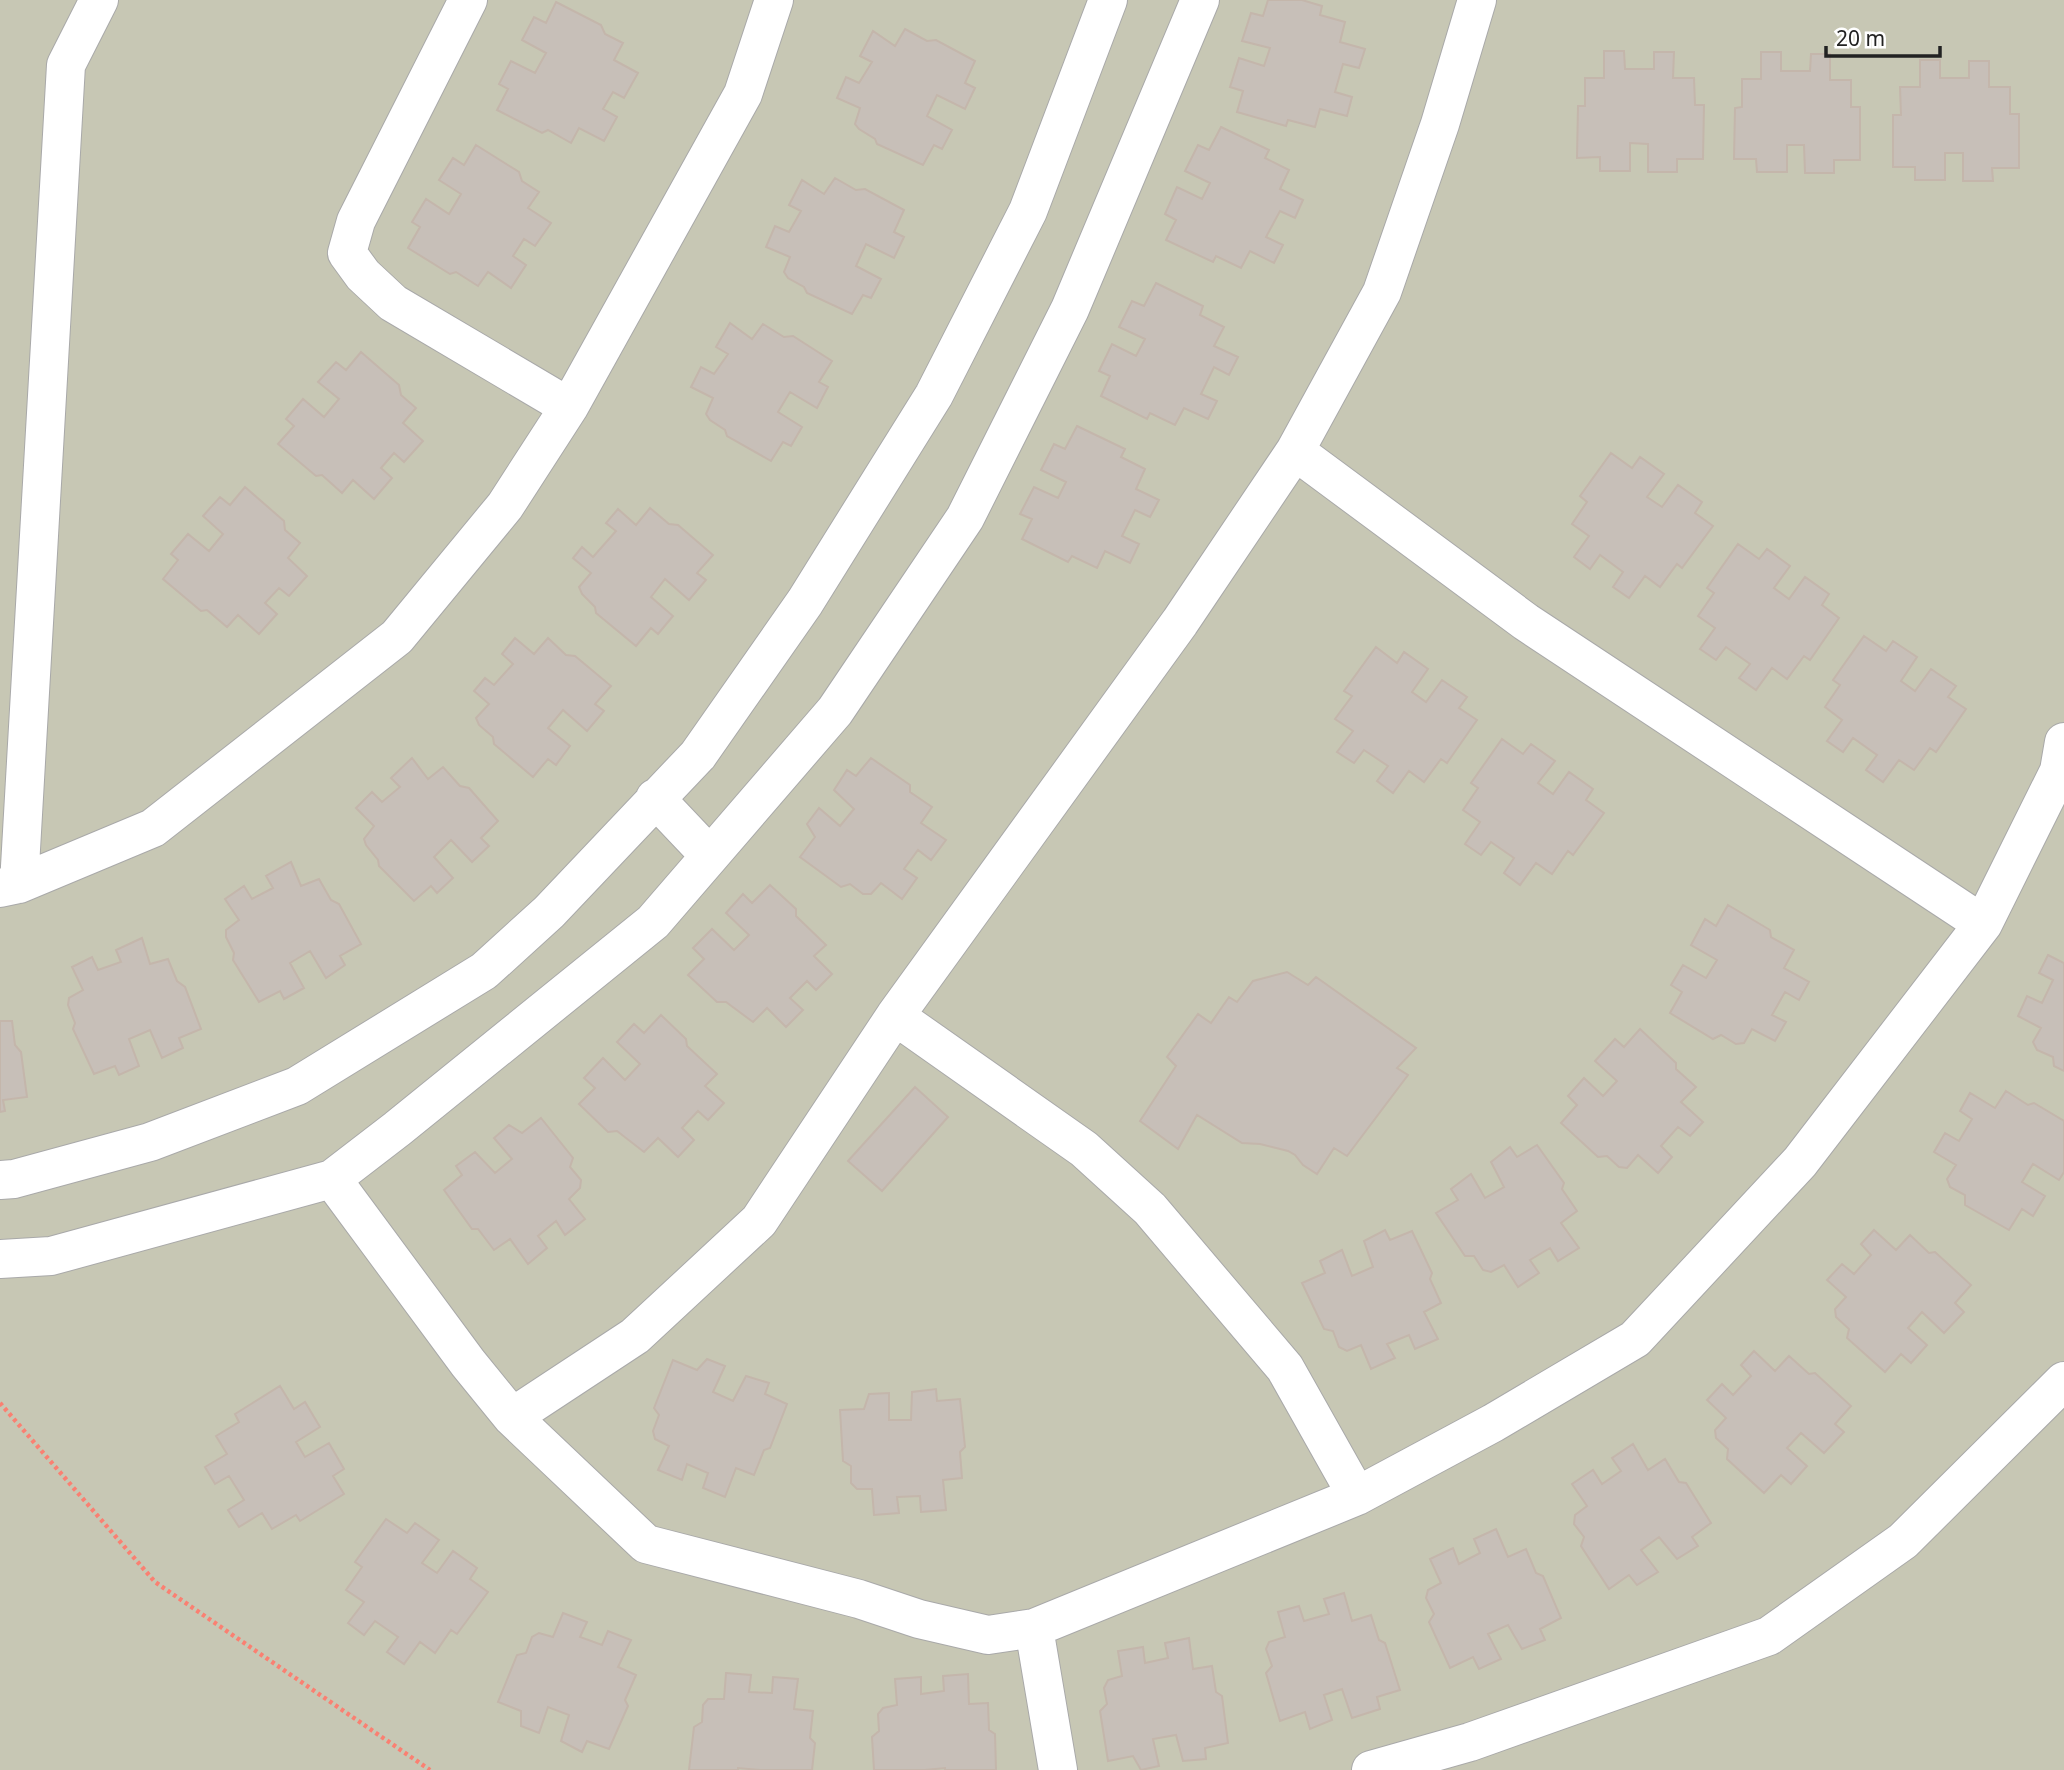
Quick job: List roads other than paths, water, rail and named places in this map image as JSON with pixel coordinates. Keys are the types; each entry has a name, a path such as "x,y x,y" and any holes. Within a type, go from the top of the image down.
{"street":[{"path":"468,0 356,221 347,253 363,275 393,303 569,407"},
{"path":"96,2 66,65 9,886 153,828 397,637 505,506 569,407 743,94 774,0"},
{"path":"0,1180 150,1142 298,1086 484,971 549,912 698,755 805,602 934,396 1028,211 1108,0"},
{"path":"0,1259 51,1255 332,1179 653,922 835,711 965,518 1070,309 1200,0"},
{"path":"512,1417 635,1336 759,1220 895,1016 1180,622 1295,451 1382,292 1440,124 1477,0"},
{"path":"1295,451 1526,622 1983,924"},
{"path":"332,1179 468,1363 512,1417 646,1544 859,1599 919,1619 988,1635 1034,1628 1357,1496 1493,1423 1635,1339 1800,1162 1983,924 2059,771 2064,742"},
{"path":"655,799 709,855"},
{"path":"895,1016 1084,1149 1150,1209 1285,1368 1357,1496"},
{"path":"1371,1770 1470,1742 1769,1636 1903,1541 2064,1381"},
{"path":"1034,1628 1058,1770"}]}
